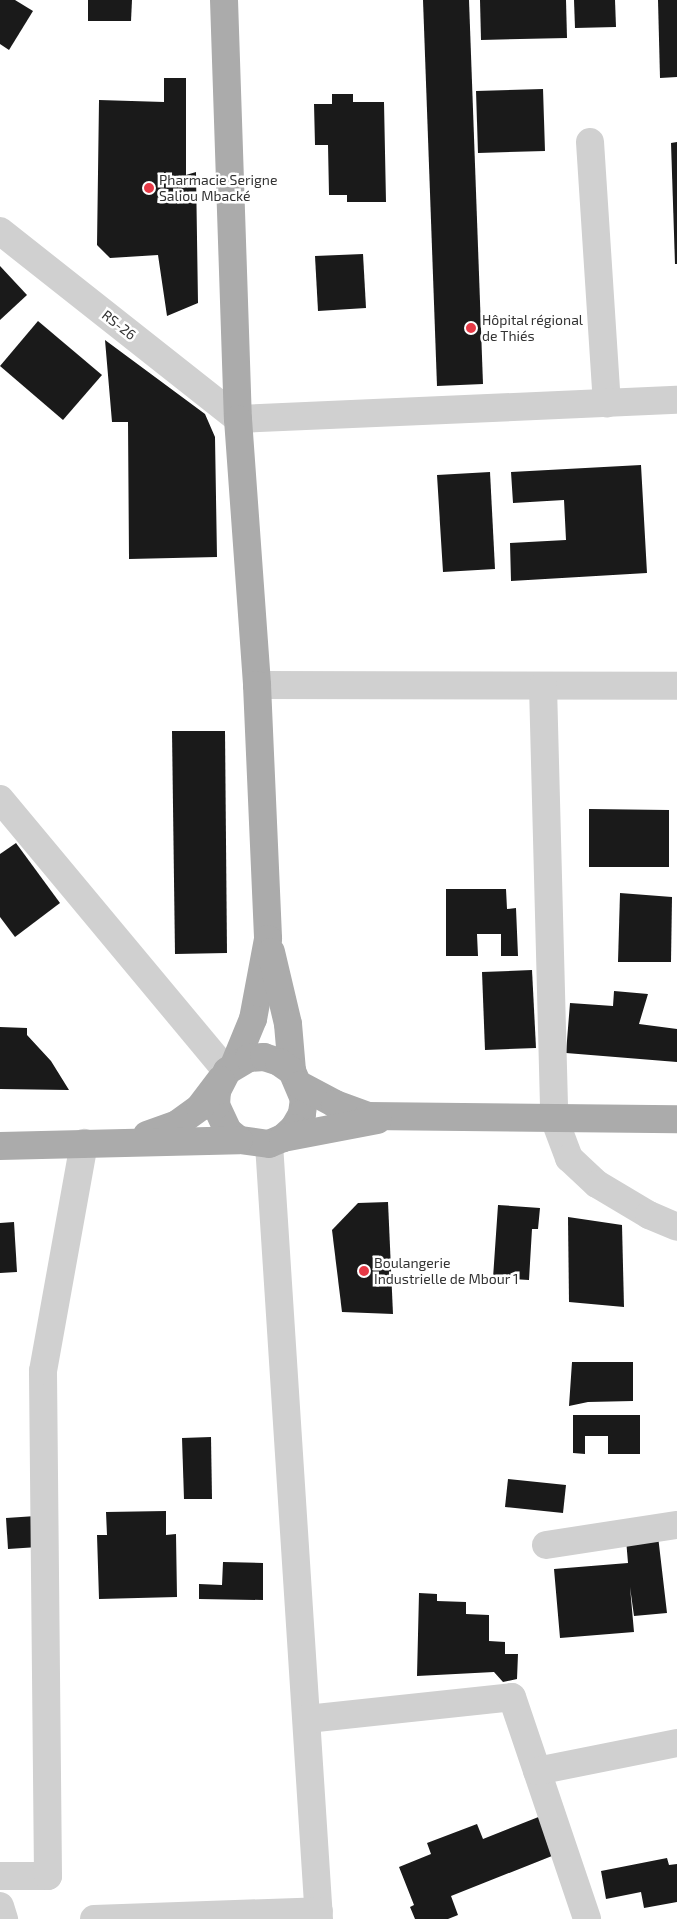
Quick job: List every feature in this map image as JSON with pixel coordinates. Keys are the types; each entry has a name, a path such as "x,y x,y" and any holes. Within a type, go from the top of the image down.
{"main road":[{"path":"224,0 238,419 257,685 268,940 288,1024 296,1078 304,1100 302,1114 294,1128 276,1141"},
{"path":"239,1140 220,1119 217,1091 253,1019 268,940"},
{"path":"132,1141 177,1124 200,1107 228,1071 249,1058 264,1057 279,1062 296,1078 336,1104 368,1116 677,1119"},
{"path":"0,1146 132,1141 239,1140 254,1144 398,1116"}],"street":[{"path":"590,142 607,403"},
{"name":"RS-26","path":"0,231 238,419"},
{"path":"238,419 677,400"},
{"path":"257,685 677,686"},
{"path":"543,686 554,1118 569,1158 597,1184 649,1215 677,1227"},
{"path":"0,799 228,1071"},
{"path":"94,1919 319,1915 276,1141"},
{"path":"0,1876 48,1876 43,1372 84,1143"},
{"path":"546,1545 677,1525"},
{"path":"307,1719 512,1697 587,1919"},
{"path":"537,1772 677,1743"},
{"path":"0,1906 4,1919"}],"building":[{"path":"0,0 15,0 33,11 9,50 0,44"},
{"path":"88,0 132,0 131,21 88,21"},
{"path":"423,0 469,0 483,384 437,386"},
{"path":"480,0 566,0 567,38 481,40"},
{"path":"574,0 615,0 616,27 575,28"},
{"path":"658,0 677,0 677,77 660,78"},
{"path":"164,78 186,78 186,175 196,172 198,303 167,316 158,255 110,258 97,245 99,100 164,102"},
{"path":"543,89 545,151 478,153 476,91"},
{"path":"332,94 353,94 353,102 384,102 386,202 347,202 347,195 329,195 328,145 315,145 314,104 332,104"},
{"path":"677,142 677,264 675,264 671,143"},
{"path":"363,254 366,308 318,311 315,256"},
{"path":"0,266 27,295 0,320"},
{"path":"38,321 102,375 63,420 0,366"},
{"path":"105,340 205,414 215,437 217,557 129,559 128,422 112,422"},
{"path":"641,465 647,573 511,581 510,543 566,540 564,500 513,503 511,472"},
{"path":"490,472 495,569 443,572 437,475"},
{"path":"172,731 225,731 227,953 175,954"},
{"path":"589,809 669,810 669,867 589,867"},
{"path":"16,843 60,903 15,937 0,917 0,854"},
{"path":"446,889 506,889 507,909 516,908 518,956 501,956 501,934 477,934 478,956 446,956"},
{"path":"620,893 672,897 671,962 618,962"},
{"path":"532,970 536,1048 485,1050 482,972"},
{"path":"614,991 648,994 639,1024 677,1029 677,1062 566,1053 570,1003 613,1006"},
{"path":"0,1027 27,1028 27,1035 51,1061 69,1090 0,1089"},
{"name":"Boulangerie Industrielle de Mbour 1","path":"388,1202 393,1314 342,1312 332,1230 358,1203"},
{"path":"498,1205 540,1208 538,1229 532,1229 529,1280 493,1278"},
{"path":"568,1217 622,1225 624,1307 569,1302"},
{"path":"14,1222 17,1272 0,1273 0,1223"},
{"path":"572,1362 633,1362 633,1401 588,1402 569,1406"},
{"path":"573,1415 640,1415 640,1454 608,1454 608,1436 585,1436 585,1454 573,1453"},
{"path":"211,1437 212,1499 184,1499 182,1438"},
{"path":"508,1479 566,1485 563,1513 505,1507"},
{"path":"166,1511 166,1535 176,1534 177,1597 99,1599 97,1535 107,1535 106,1512"},
{"path":"36,1516 38,1547 8,1549 6,1518"},
{"path":"658,1536 667,1613 634,1616 630,1587 634,1632 560,1638 554,1569 628,1563 626,1539"},
{"path":"223,1562 263,1563 263,1600 199,1599 199,1584 222,1585"},
{"path":"419,1593 437,1594 437,1601 466,1602 466,1614 489,1615 489,1641 505,1642 505,1654 518,1654 517,1679 503,1682 494,1672 417,1676"},
{"path":"541,1816 557,1854 451,1896 458,1915 448,1919 415,1919 410,1907 414,1905 399,1867 431,1854 427,1843 477,1824 483,1839"},
{"path":"667,1858 669,1865 677,1864 677,1902 644,1908 641,1892 606,1899 601,1871"}],"place":[{"name":"Pharmacie Serigne Saliou Mbacké","path":"149,188"},
{"name":"Hôpital régional de Thiés","path":"471,328"},
{"name":"Boulangerie Industrielle de Mbour 1","path":"364,1271"}]}
